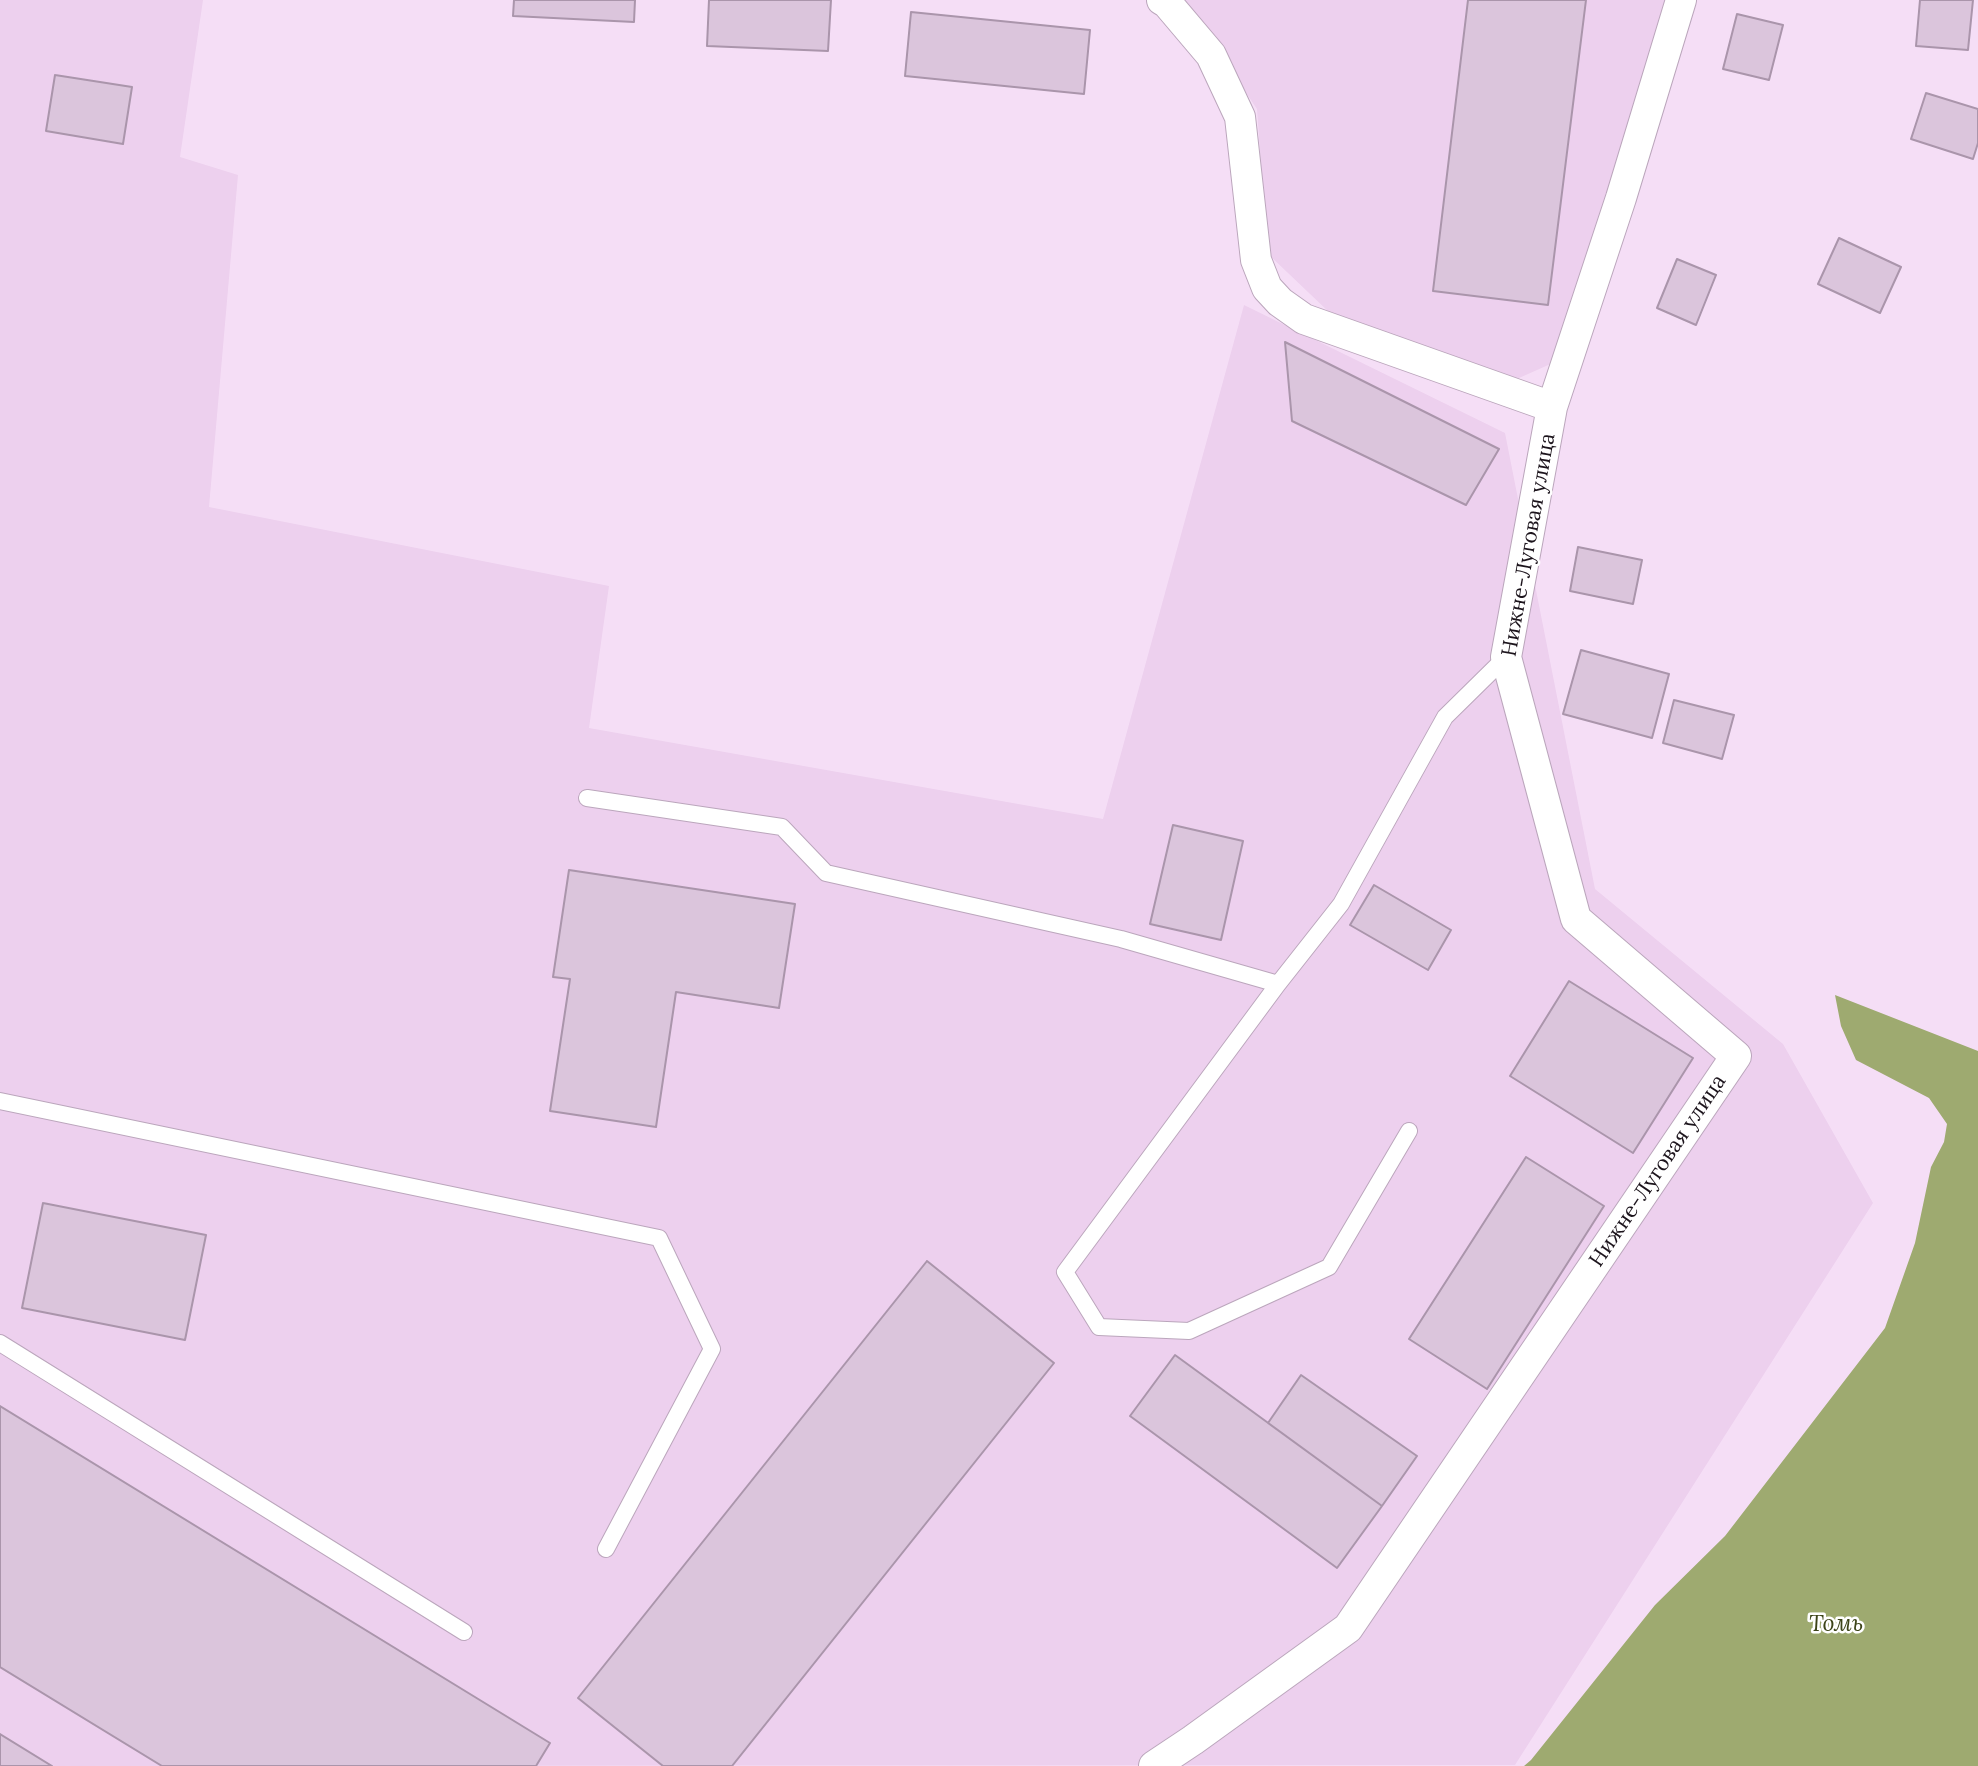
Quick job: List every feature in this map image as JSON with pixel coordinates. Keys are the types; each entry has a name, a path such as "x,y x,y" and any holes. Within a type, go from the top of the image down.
{"street":[{"name":"Нижне-Луговая улица","path":"1162,0 1211,55 1240,117 1256,260 1266,288 1304,319 1552,407"},
{"name":"Нижне-Луговая улица","path":"1154,1766 1193,1741 1348,1628 1736,1056 1576,919 1506,657 1552,407 1621,198 1681,0"}],"lane":[{"path":"1409,1130 1329,1267 1189,1331 1099,1327 1065,1272 1278,984 1341,904 1446,717 1506,657"},
{"path":"587,798 782,827 826,873 1121,939 1278,984"},
{"path":"0,1101 659,1238 712,1349 606,1549"},
{"path":"0,1343 464,1632"}],"shaded area":[{"path":"0,0 203,0 180,157 238,175 209,507 609,586 589,728 1103,819 1244,305 1505,433 1595,889 1783,1044 1873,1203 1515,1765 0,1766"},
{"path":"1183,0 1667,0 1555,362 1510,382 1330,313 1267,253 1257,109"}],"water":[{"name":"Томь","path":"1835,995 1978,1051 1978,1766 1524,1766 1655,1605 1725,1536 1885,1328 1915,1243 1931,1167 1944,1142 1947,1124 1929,1098 1856,1060 1841,1026"}],"building":[{"path":"514,0 635,0 634,22 513,16"},
{"path":"709,0 831,0 828,51 707,46"},
{"path":"1468,0 1586,0 1548,305 1433,291"},
{"path":"1920,0 1973,0 1968,50 1916,46"},
{"path":"911,12 1090,30 1084,94 905,76"},
{"path":"1737,14 1783,25 1769,80 1723,69"},
{"path":"55,75 132,87 123,144 46,131"},
{"path":"1926,93 1978,109 1978,143 1973,159 1911,139"},
{"path":"1839,238 1901,267 1880,313 1818,284"},
{"path":"1677,259 1716,275 1696,325 1657,308"},
{"path":"1285,342 1499,449 1466,505 1292,421"},
{"path":"1578,547 1642,560 1633,604 1570,591"},
{"path":"1581,650 1669,674 1652,738 1563,714"},
{"path":"1674,700 1734,715 1722,759 1663,743"},
{"path":"1173,825 1243,841 1221,940 1150,924"},
{"path":"569,870 795,904 779,1008 676,992 656,1127 550,1111 570,979 553,977"},
{"path":"1374,885 1451,930 1428,970 1350,925"},
{"path":"1569,981 1693,1058 1633,1153 1510,1076"},
{"path":"1526,1157 1604,1206 1487,1389 1409,1339"},
{"path":"43,1203 206,1235 185,1340 22,1308"},
{"path":"927,1261 1054,1363 732,1766 663,1766 578,1698"},
{"path":"1175,1355 1382,1506 1337,1568 1130,1416"},
{"path":"1301,1375 1417,1456 1382,1506 1268,1423"},
{"path":"0,1406 550,1743 536,1766 162,1766 0,1667"},
{"path":"0,1734 52,1766 0,1766"}]}
